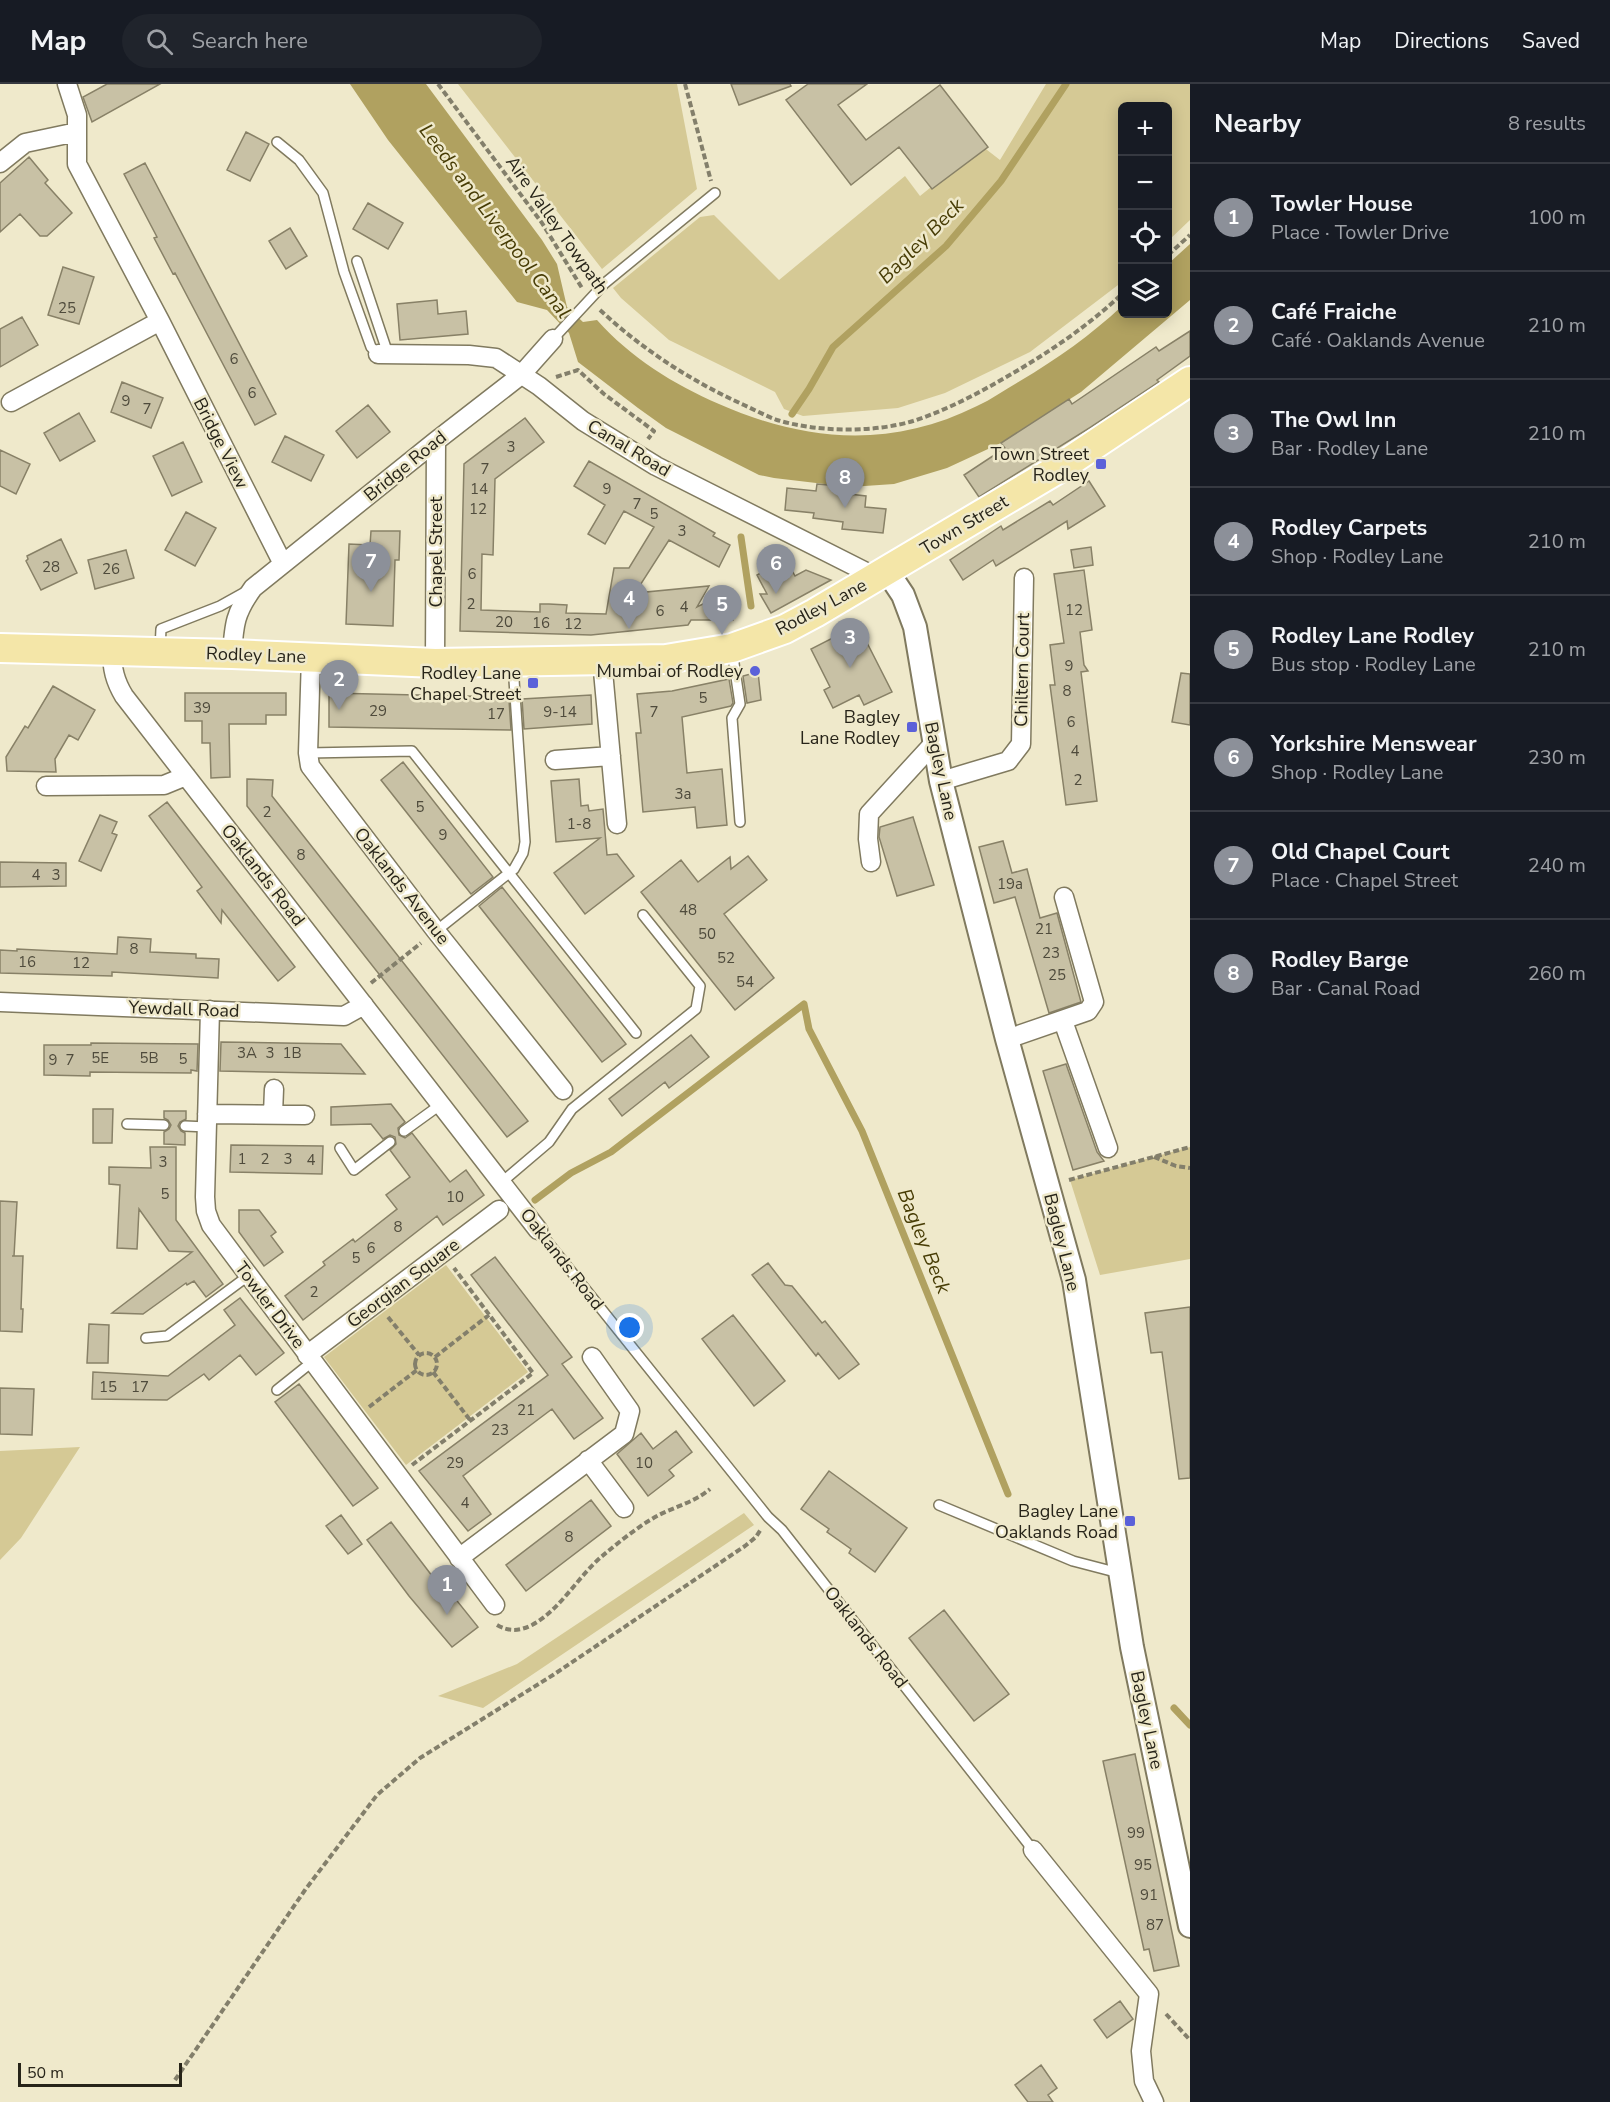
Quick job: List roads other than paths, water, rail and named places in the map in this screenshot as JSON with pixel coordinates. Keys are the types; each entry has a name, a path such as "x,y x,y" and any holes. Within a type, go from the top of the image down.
{"main road":[{"name":"Town Street","path":"882,574 1058,469 1190,381"},
{"name":"Rodley Lane","path":"0,648 232,654 435,663 666,659 732,648 785,629 882,574"}],"street":[{"name":"Bridge View","path":"67,84 77,115 77,164 160,321 283,564"},
{"path":"0,163 25,143 77,132"},
{"path":"11,402 160,321"},
{"name":"Bridge Road","path":"232,654 234,623 241,605 253,588 521,375 553,339"},
{"name":"Canal Road","path":"383,354 468,355 496,358 539,386 583,421 656,466 790,534 882,574"},
{"name":"Chapel Street","path":"435,663 436,441"},
{"name":"Bagley Lane","path":"882,574 903,595 915,627 941,781 1007,1039 1074,1280 1132,1647 1190,1926"},
{"name":"Chiltern Court","path":"941,781 1008,761 1021,744 1024,578"},
{"name":"Oaklands Road","path":"112,651 112,669 117,684 538,1230"},
{"name":"Oaklands Avenue","path":"310,657 308,753 315,775 563,1090"},
{"path":"603,660 617,824"},
{"path":"871,862 868,839 869,814 934,743"},
{"path":"555,760 611,756"},
{"path":"46,786 164,785 186,776"},
{"path":"1007,1039 1088,1011 1094,1002 1064,897"},
{"name":"Yewdall Road","path":"0,1002 344,1016 360,1000"},
{"name":"Towler Drive","path":"210,1010 207,1212 211,1225 495,1605"},
{"path":"1063,1021 1108,1148"},
{"path":"273,1114 274,1089"},
{"path":"207,1120 273,1114 305,1115"},
{"name":"Georgian Square","path":"310,1359 377,1303 499,1210"},
{"path":"459,1558 624,1434 630,1411 592,1358"},
{"path":"588,1460 624,1508"},
{"name":"Oaklands Road","path":"1032,1850 1149,1994 1141,2051 1144,2081 1154,2102"}],"lane":[{"path":"277,142 299,160 323,193 344,272 370,347 383,354"},
{"path":"553,339 605,283 715,193"},
{"path":"357,261 383,354"},
{"name":"Bridge Road","path":"159,652 161,629 220,606 253,588"},
{"path":"732,648 740,704 732,718 740,822"},
{"path":"436,931 514,869 524,853 512,662"},
{"path":"308,753 412,751 636,1033"},
{"path":"502,1182 549,1142 572,1109 696,1009 700,986 643,915"},
{"path":"404,1131 440,1105"},
{"path":"185,1126 207,1120"},
{"path":"127,1124 164,1125"},
{"path":"354,1170 390,1142"},
{"path":"340,1148 360,1179"},
{"name":"Oaklands Road","path":"538,1230 768,1517 782,1530 1032,1850"},
{"path":"146,1338 167,1336 248,1276"},
{"path":"277,1390 310,1359"},
{"path":"939,1505 1072,1561 1120,1574"}],"water":[{"name":"Leeds and Liverpool Canal","path":"350,84 426,84 542,240 557,264 567,307 583,322 597,320 638,358 685,388 751,417 784,426 816,433 880,434 912,429 945,420 977,406 1034,373 1086,337 1118,310 1118,318 1169,318 1081,392 1001,443 947,468 894,484 850,487 759,475 666,428 578,362 569,333 547,310 517,302 388,140"},
{"path":"1190,244 1190,300 1172,315 1172,260"}],"waterway":[{"name":"Bagley Beck","path":"792,414 833,347 946,246 1001,181 1066,84"},
{"name":"Bagley Beck","path":"741,537 751,606"},
{"name":"Bagley Beck","path":"535,1200 571,1173 611,1152 804,1004 809,1029 862,1131 1008,1494"},
{"name":"Bagley Beck","path":"1174,1708 1190,1725"}],"place":[{"name":"Town Street Rodley","path":"1101,464"},
{"name":"Rodley Barge","path":"845,508"},
{"name":"Old Chapel Court","path":"371,592"},
{"name":"Yorkshire Menswear","path":"776,594"},
{"name":"Rodley Carpets","path":"629,629"},
{"name":"Rodley Lane Rodley","path":"722,635"},
{"name":"The Owl Inn","path":"850,668"},
{"name":"Mumbai of Rodley","path":"755,671"},
{"name":"Rodley Lane Chapel Street","path":"533,683"},
{"name":"Café Fraiche","path":"339,710"},
{"name":"Bagley Lane Rodley","path":"912,727"},
{"name":"Bagley Lane Oaklands Road","path":"1130,1521"},
{"name":"Towler House","path":"447,1615"}]}
